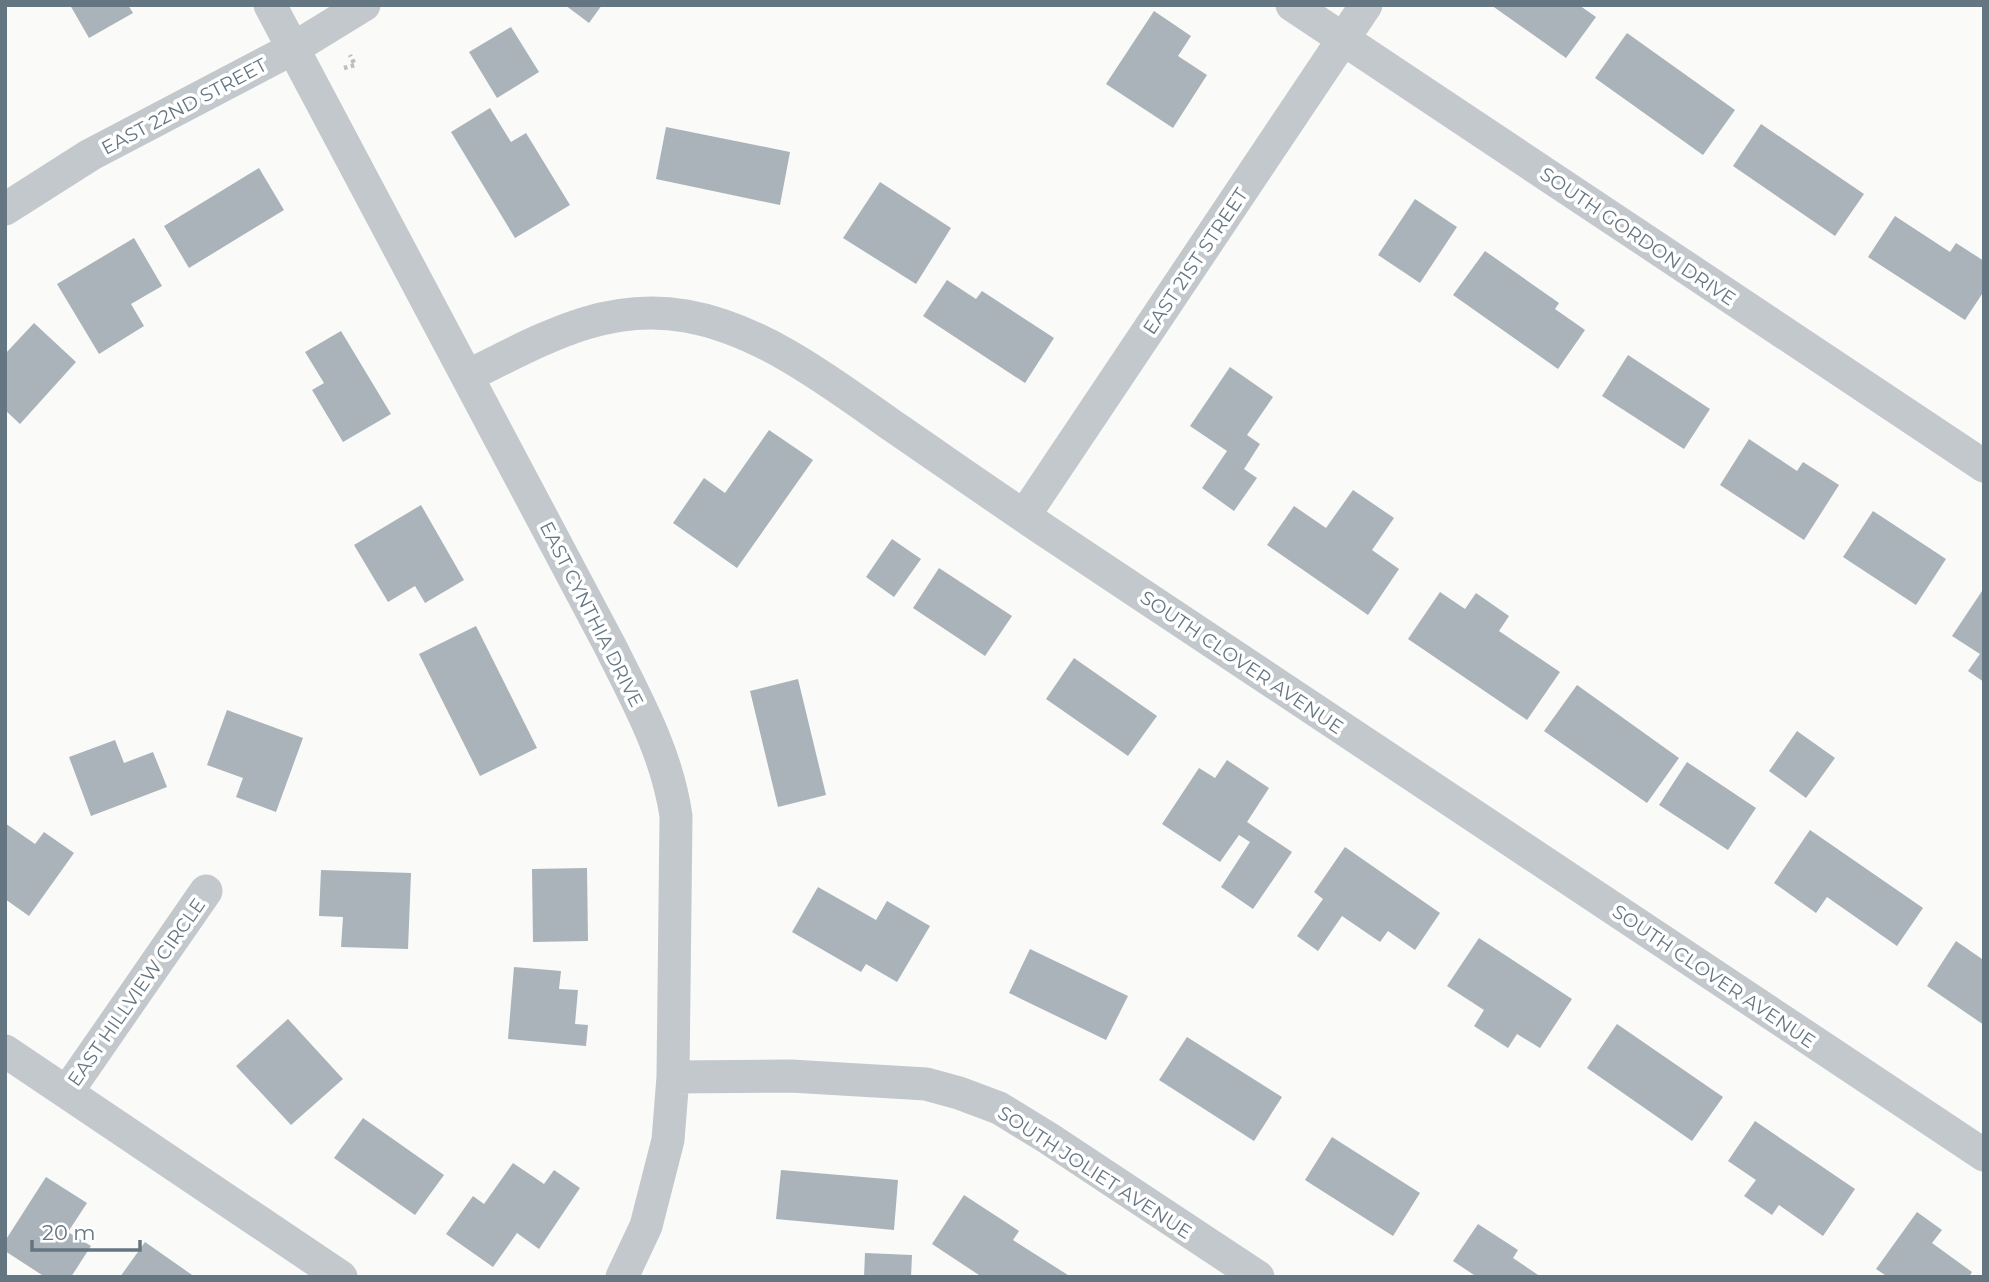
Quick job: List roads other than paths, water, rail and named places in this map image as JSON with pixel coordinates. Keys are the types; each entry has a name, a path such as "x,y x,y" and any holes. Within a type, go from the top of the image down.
{"street":[{"name":"EAST CYNTHIA DRIVE","path":"270,5 610,646 660,747 668,774 676,816 673,1077 668,1140 646,1226 622,1277"},
{"name":"EAST 22ND STREET","path":"5,209 90,155 294,48 364,5"},
{"name":"SOUTH GORDON DRIVE","path":"1293,5 1984,466"},
{"name":"EAST 21ST STREET","path":"1024,516 1366,5"},
{"name":"SOUTH CLOVER AVENUE","path":"467,376 580,322 632,313 684,315 764,342 851,397 1024,516 1984,1155"},
{"name":"EAST HILLVIEW CIRCLE","path":"67,1092 206,891"},
{"path":"5,1051 341,1277"},
{"name":"SOUTH JOLIET AVENUE","path":"673,1077 804,1077 926,1084 959,1093 999,1108 1048,1138 1258,1277"}]}
